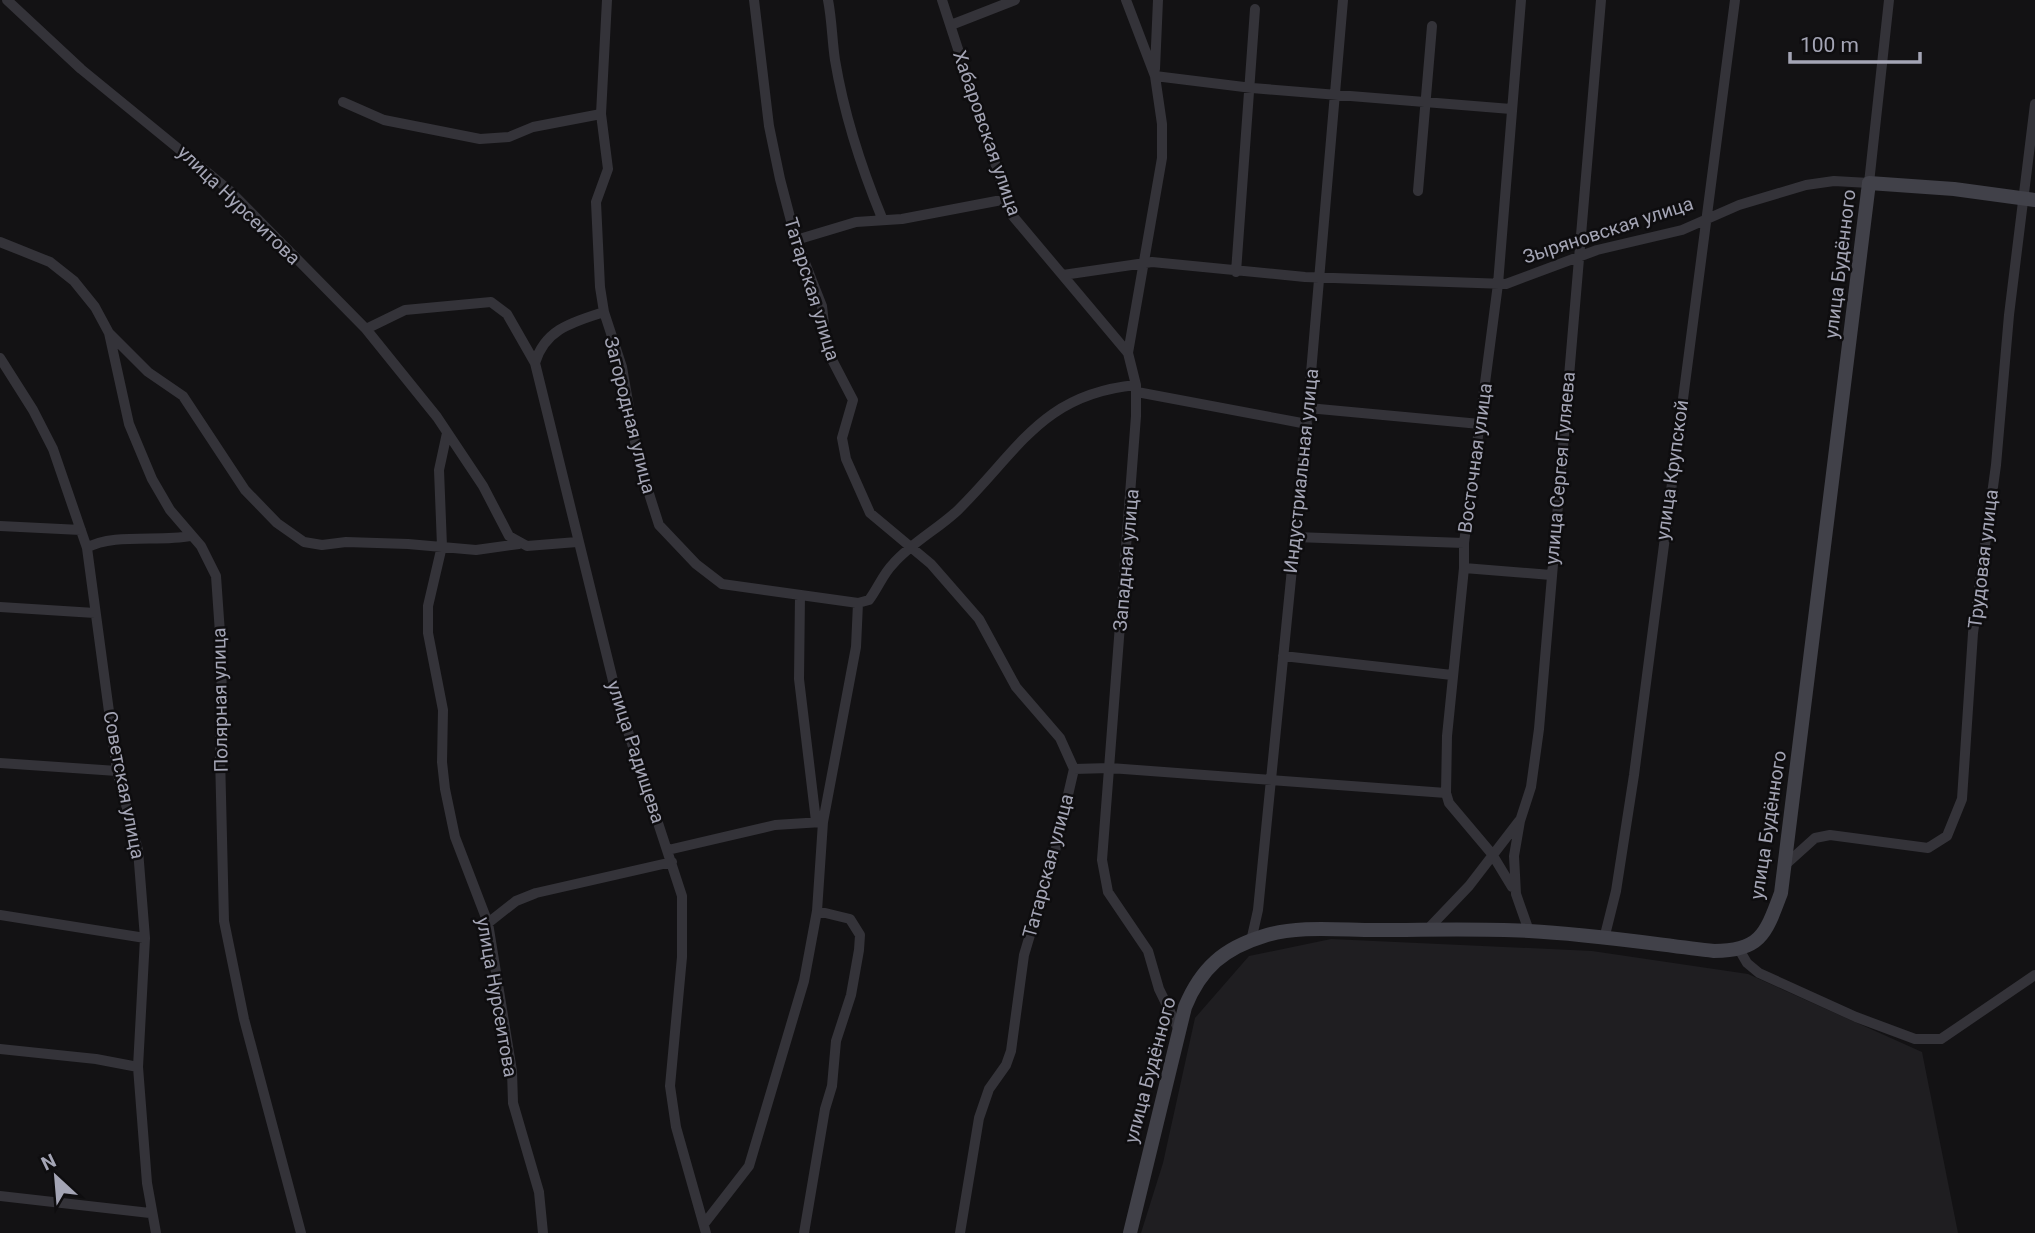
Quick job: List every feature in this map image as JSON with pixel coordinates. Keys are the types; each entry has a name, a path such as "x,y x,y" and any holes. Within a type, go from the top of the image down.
{"street":[{"name":"улица Нурсеитова","path":"7,0 81,69 229,190 366,329 404,372 483,486 509,537 519,544"},
{"name":"Загородная улица","path":"607,0 601,114 608,169 596,202 595,227 604,312 622,367 638,458 659,524 696,564 722,584 858,603"},
{"name":"Татарская улица","path":"754,0 769,126 796,240 822,306 827,350 853,400 842,438 846,460 858,492 870,513 931,564 979,620 1016,687 1060,738 1074,769 1055,851 1024,955 1011,1051 1006,1065 989,1089 979,1118 960,1233"},
{"path":"828,0 835,60 847,112 862,168 882,218"},
{"name":"Хабаровская улица","path":"942,0 1006,199 1020,228 1128,353"},
{"path":"951,25 1015,0"},
{"name":"Западная улица","path":"1126,0 1155,76"},
{"name":"Западная улица","path":"1158,0 1155,76 1162,124 1162,158 1141,264 1128,353 1136,388 1103,878 1108,892 1148,951 1160,989 1178,1028"},
{"name":"Индустриальная улица","path":"1251,941 1258,910 1307,424 1343,0"},
{"name":"Восточная улица","path":"1446,793 1452,675 1464,568 1464,543 1498,285 1521,0"},
{"name":"улица Сергея Гуляева","path":"1530,930 1516,894 1514,856 1520,821 1531,787 1539,729 1601,0"},
{"name":"улица Крупской","path":"1604,939 1616,891 1634,775 1735,0"},
{"name":"улица Будённого","path":"1130,1233 1178,1028 1196,980 1213,962 1251,941 1266,935 1304,930 1530,930 1740,951 1755,944 1770,923 1781,893 1785,865 1889,0"},
{"path":"1236,272 1252,88 1255,9"},
{"path":"1418,191 1432,26"},
{"path":"1155,76 1252,88 1511,109"},
{"path":"343,102 384,120 480,139 509,137 533,127 601,114"},
{"name":"Трудовая улица","path":"1785,865 1815,838 1830,835 1928,848 1947,836 1962,799 1973,633 2029,200 2035,104"},
{"name":"Зыряновская улица","path":"1063,275 1141,264 1171,264 1236,272 1498,285 1626,242 1682,229 1806,185 1834,181 1954,188 2029,200"},
{"path":"796,240 856,222 882,218 902,219 1006,199"},
{"name":"Полярная улица","path":"0,242 50,262 74,281 95,307 109,332 121,397 152,479 190,536 201,546 216,576 222,662 220,755 227,941 244,1019 301,1233"},
{"name":"улица Радищева","path":"366,329 405,310 491,302 506,314 535,363 618,701 682,897 683,927 670,1086 676,1127 705,1229"},
{"path":"535,363 540,347 547,338 569,323 604,312"},
{"path":"109,332 148,372 183,396 245,490 276,523 304,542 322,545 346,542 442,546 476,550 519,544 545,546 577,542"},
{"name":"Советская улица","path":"0,358 33,410 53,449 87,548 117,771 138,850 145,938 138,1067 150,1213 156,1233"},
{"path":"820,821 834,776 856,647 858,603 869,600 893,564 957,511 1008,453 1062,406 1100,389 1136,388 1307,424"},
{"path":"1308,408 1480,424"},
{"name":"улица Нурсеитова","path":"447,433 439,471 442,546 428,606 428,634 443,710 445,789 455,836 488,923 512,1071 513,1103 539,1192 543,1233"},
{"path":"0,526 81,530"},
{"path":"87,548 111,539 166,540 190,536"},
{"path":"1295,537 1464,543"},
{"path":"1464,568 1551,575"},
{"path":"705,1229 750,1166 803,981 817,911 820,821 799,679 800,595"},
{"path":"0,607 95,613"},
{"path":"1283,656 1452,675"},
{"path":"0,763 117,771"},
{"path":"1074,769 1110,768 1446,793 1462,821 1492,854 1516,894"},
{"path":"668,850 775,825 820,821"},
{"path":"1427,930 1469,886 1520,821"},
{"path":"488,923 516,901 536,893 672,862"},
{"path":"804,1233 825,1109 832,1086 836,1041 851,995 860,935 850,919 817,911"},
{"path":"0,915 145,938"},
{"path":"1740,951 1747,963 1759,973 1856,1017 1915,1039 1941,1039 2035,975"},
{"path":"0,1049 96,1059 138,1067"},
{"path":"0,1196 150,1213"}],"shaded area":[{"path":"1331,939 1592,951 1748,974 1922,1052 1958,1233 1141,1233 1163,1163 1195,1018 1249,956"}]}
